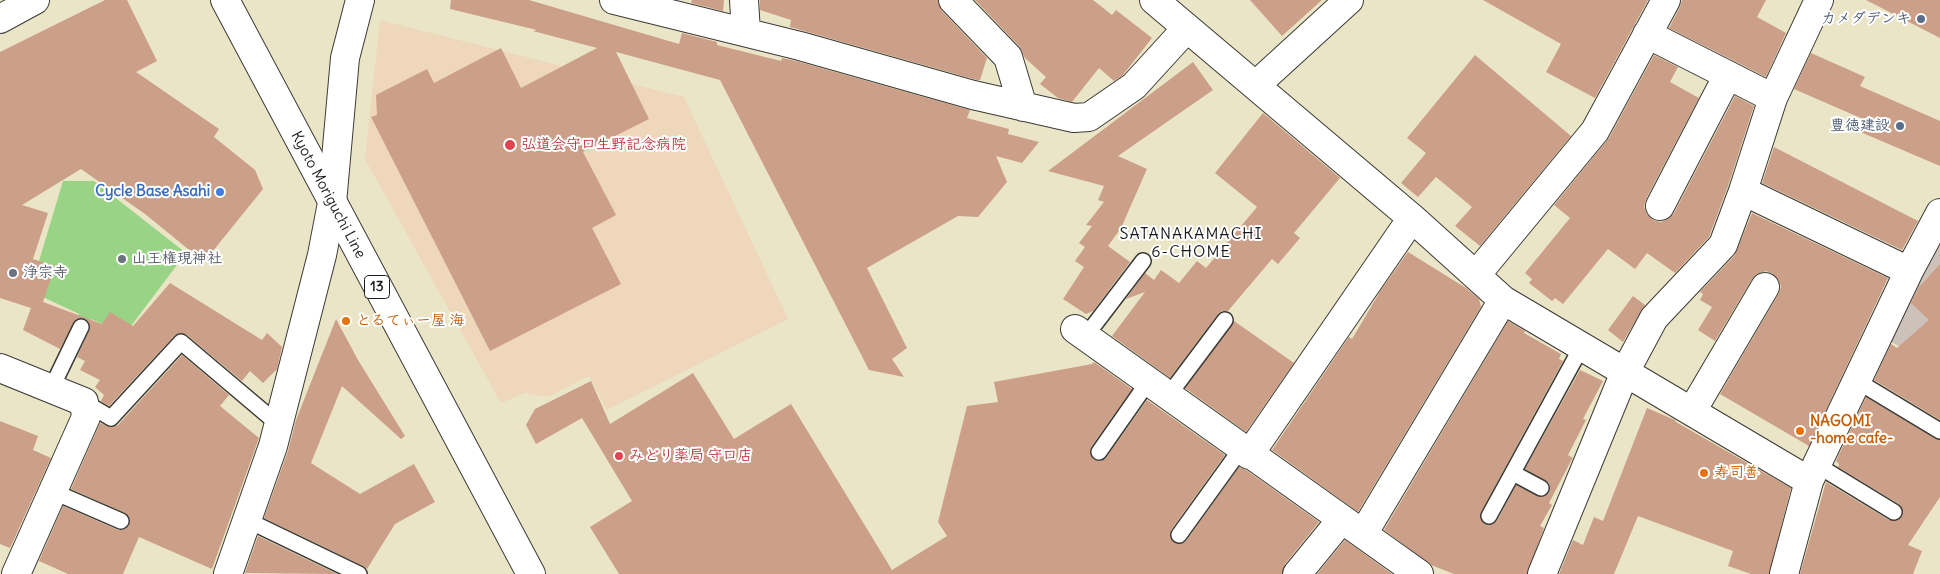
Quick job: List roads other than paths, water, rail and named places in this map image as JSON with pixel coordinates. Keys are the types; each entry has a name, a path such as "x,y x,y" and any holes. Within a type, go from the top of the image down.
{"street":[{"path":"0,19 36,0"},
{"name":"Kyoto Moriguchi Line","path":"225,0 531,574"},
{"path":"228,574 273,446 322,256 332,203 345,58 360,0"},
{"path":"614,0 746,32 973,95 1074,118 1089,117 1134,86 1187,28"},
{"path":"744,0 746,32"},
{"path":"953,0 1008,57 1023,107"},
{"path":"1256,85 1349,0"},
{"path":"1476,275 1595,131 1666,0"},
{"path":"1542,574 1625,372 1654,318 1723,245 1743,191 1773,98 1819,0"},
{"path":"1162,2 1187,28 1412,218 1503,300 1692,412 1813,473"},
{"path":"1647,34 1773,98"},
{"path":"1660,206 1728,75"},
{"path":"1743,191 1909,271"},
{"path":"1784,574 1813,473 1909,271 1940,213"},
{"path":"1245,452 1412,218"},
{"path":"1692,412 1765,287"},
{"path":"1297,574 1352,527 1503,300"},
{"path":"1080,333 1419,574"},
{"path":"0,368 84,402 86,417 16,574"}],"lane":[{"path":"1080,333 1143,261"},
{"path":"1099,452 1225,320"},
{"path":"51,389 81,327"},
{"path":"84,402 111,418 181,342 278,424"},
{"path":"1489,516 1582,346"},
{"path":"1857,381 1940,431"},
{"path":"1180,535 1245,452"},
{"path":"1513,473 1541,488"},
{"path":"1813,473 1894,512"},
{"path":"52,492 121,521"},
{"path":"246,520 359,574"}],"place":[{"name":"カメダデンキ","path":"1921,19"},
{"name":"豊徳建設","path":"1900,126"},
{"name":"弘道会守口生野記念病院","path":"510,145"},
{"name":"Cycle Base Asahi","path":"220,192"},
{"name":"山王権現神社","path":"122,259"},
{"name":"浄宗寺","path":"13,273"},
{"name":"とるてぃー屋 海","path":"346,321"},
{"name":"NAGOMI -home cafe-","path":"1800,431"},
{"name":"みどり薬局 守口店","path":"619,456"},
{"name":"寿司善","path":"1704,473"}],"district":[{"name":"SATANAKAMACHI 6-CHOME","path":"1191,243"}]}
